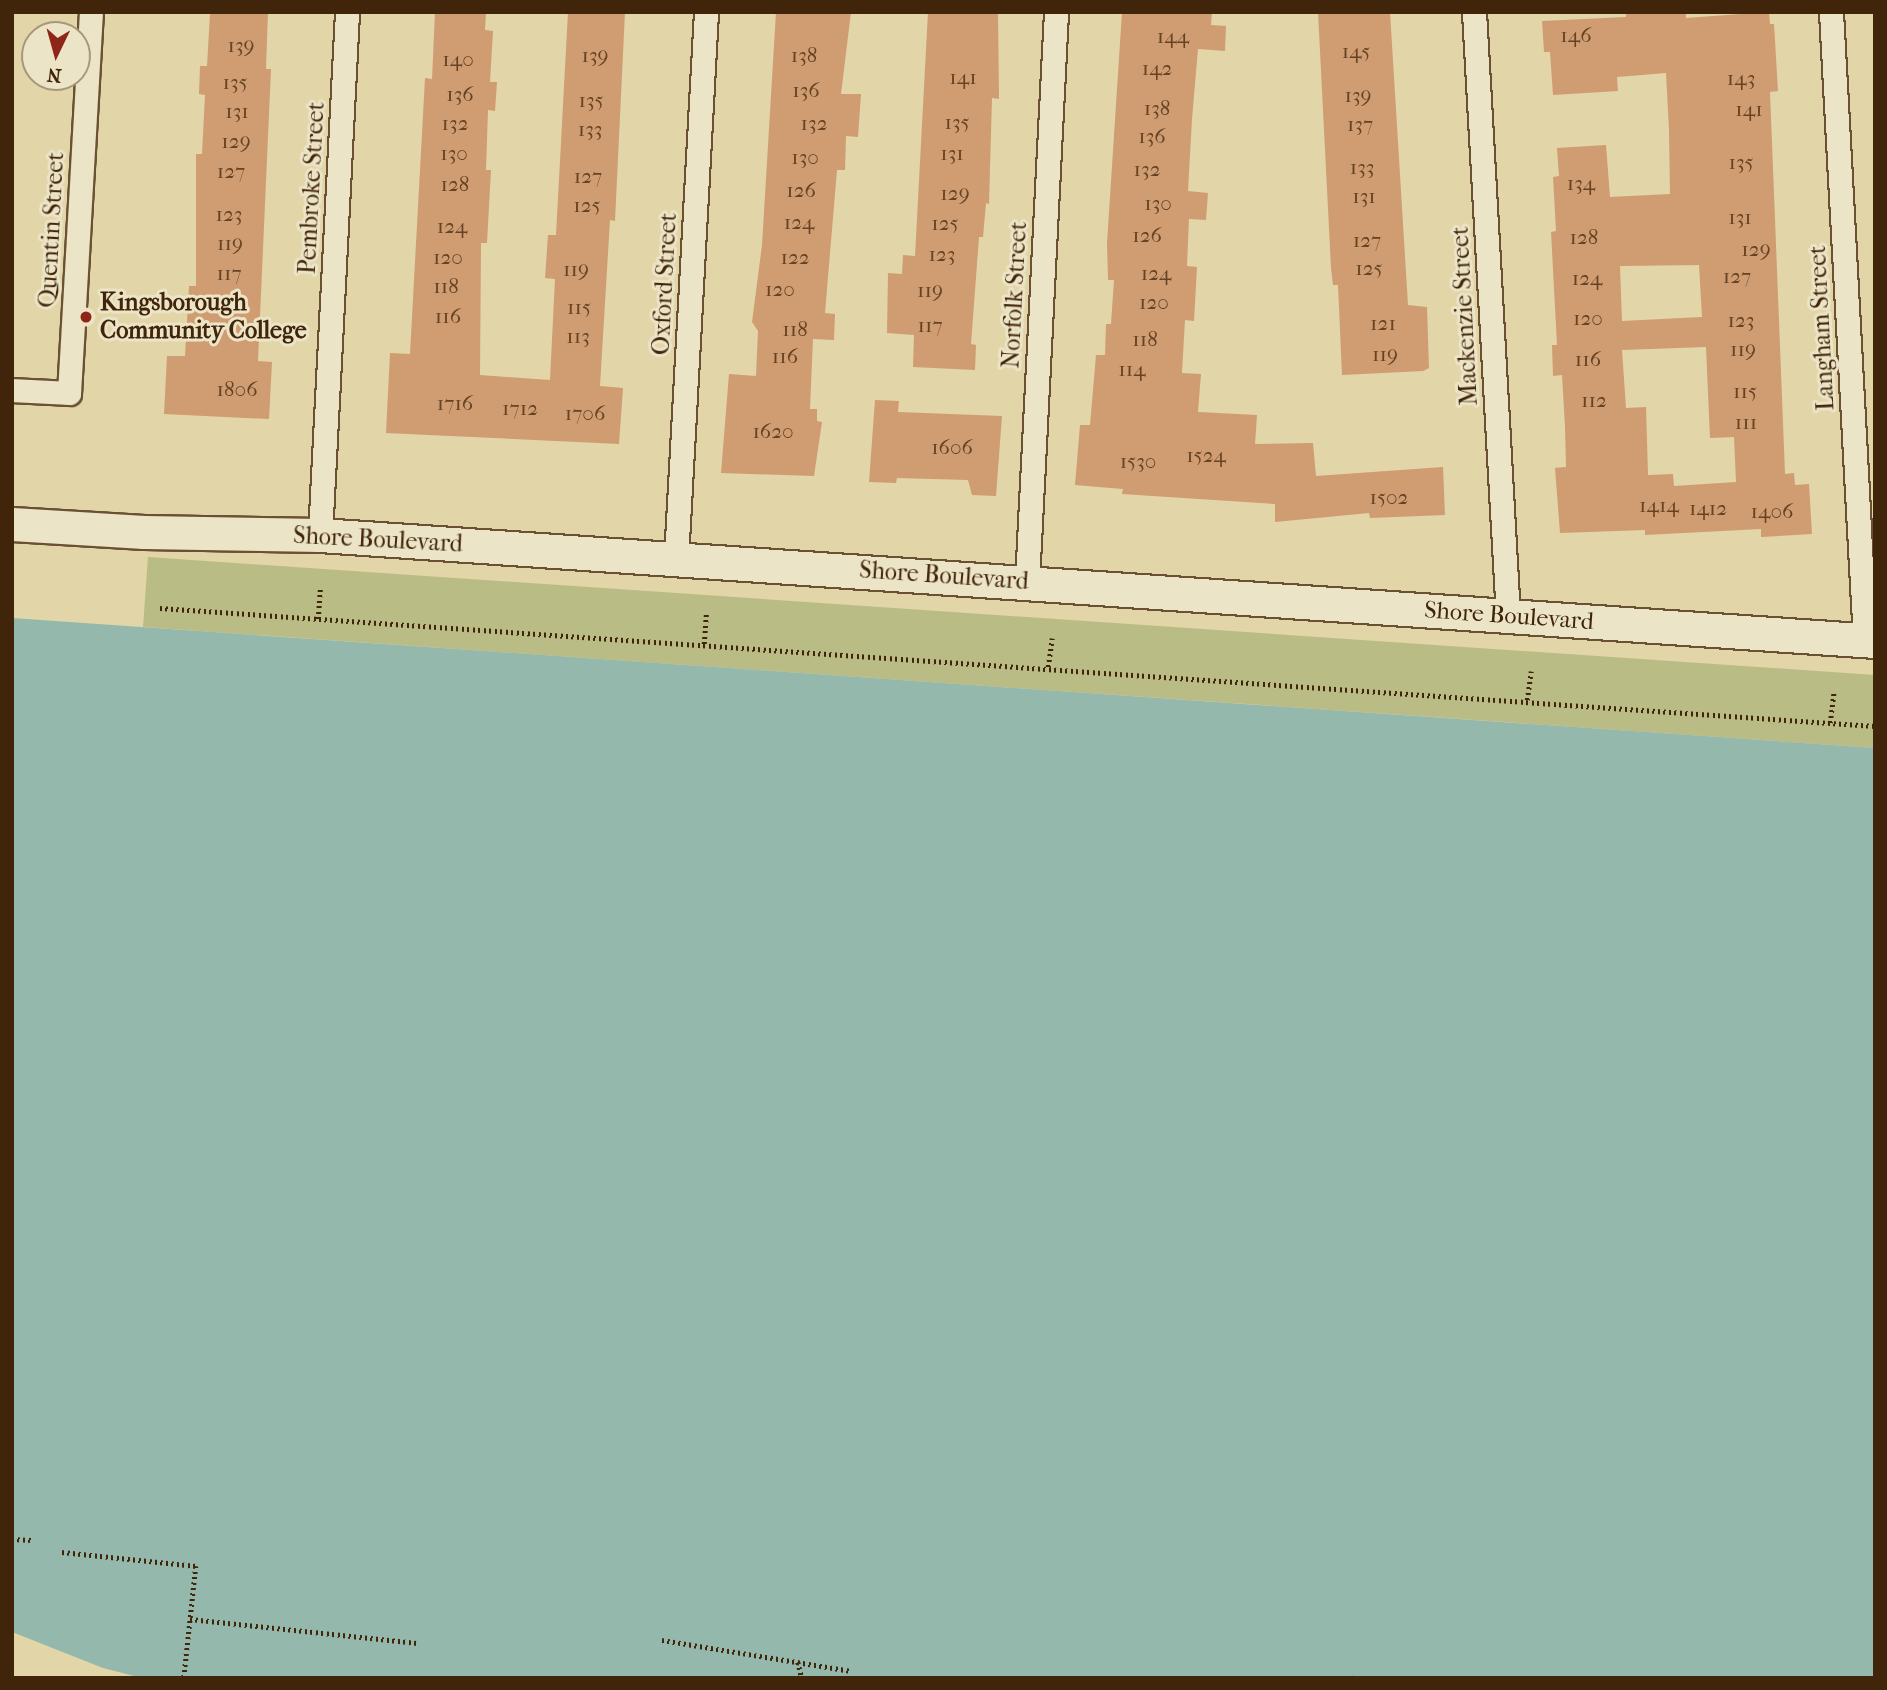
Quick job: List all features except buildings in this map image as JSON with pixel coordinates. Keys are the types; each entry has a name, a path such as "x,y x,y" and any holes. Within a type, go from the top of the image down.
{"main road":[{"name":"Shore Boulevard","path":"12,524 320,535 1027,581 1870,641"}],"street":[{"name":"Quentin Street","path":"12,390 69,393 91,12"},
{"name":"Pembroke Street","path":"320,535 347,12"},
{"name":"Oxford Street","path":"676,559 706,12"},
{"name":"Norfolk Street","path":"1027,581 1056,12"},
{"name":"Mackenzie Street","path":"1474,12 1508,617"},
{"name":"Langham Street","path":"1831,12 1870,641"}],"path":[{"path":"318,619 320,587"},
{"path":"160,608 1875,726"},
{"path":"704,644 706,614"},
{"path":"1048,667 1052,638"},
{"path":"1527,700 1531,671"},
{"path":"1830,723 1834,692"},
{"path":"12,1539 32,1540"},
{"path":"62,1552 196,1566 184,1678"},
{"path":"190,1619 420,1643"},
{"path":"662,1640 851,1671"},
{"path":"798,1662 802,1678"}],"green space":[{"path":"148,557 1875,675 1875,748 143,627"}],"water":[{"path":"12,618 1875,748 1875,1678 142,1678 103,1668 12,1632"}],"place":[{"name":"Kingsborough Community College","path":"86,317"}]}
